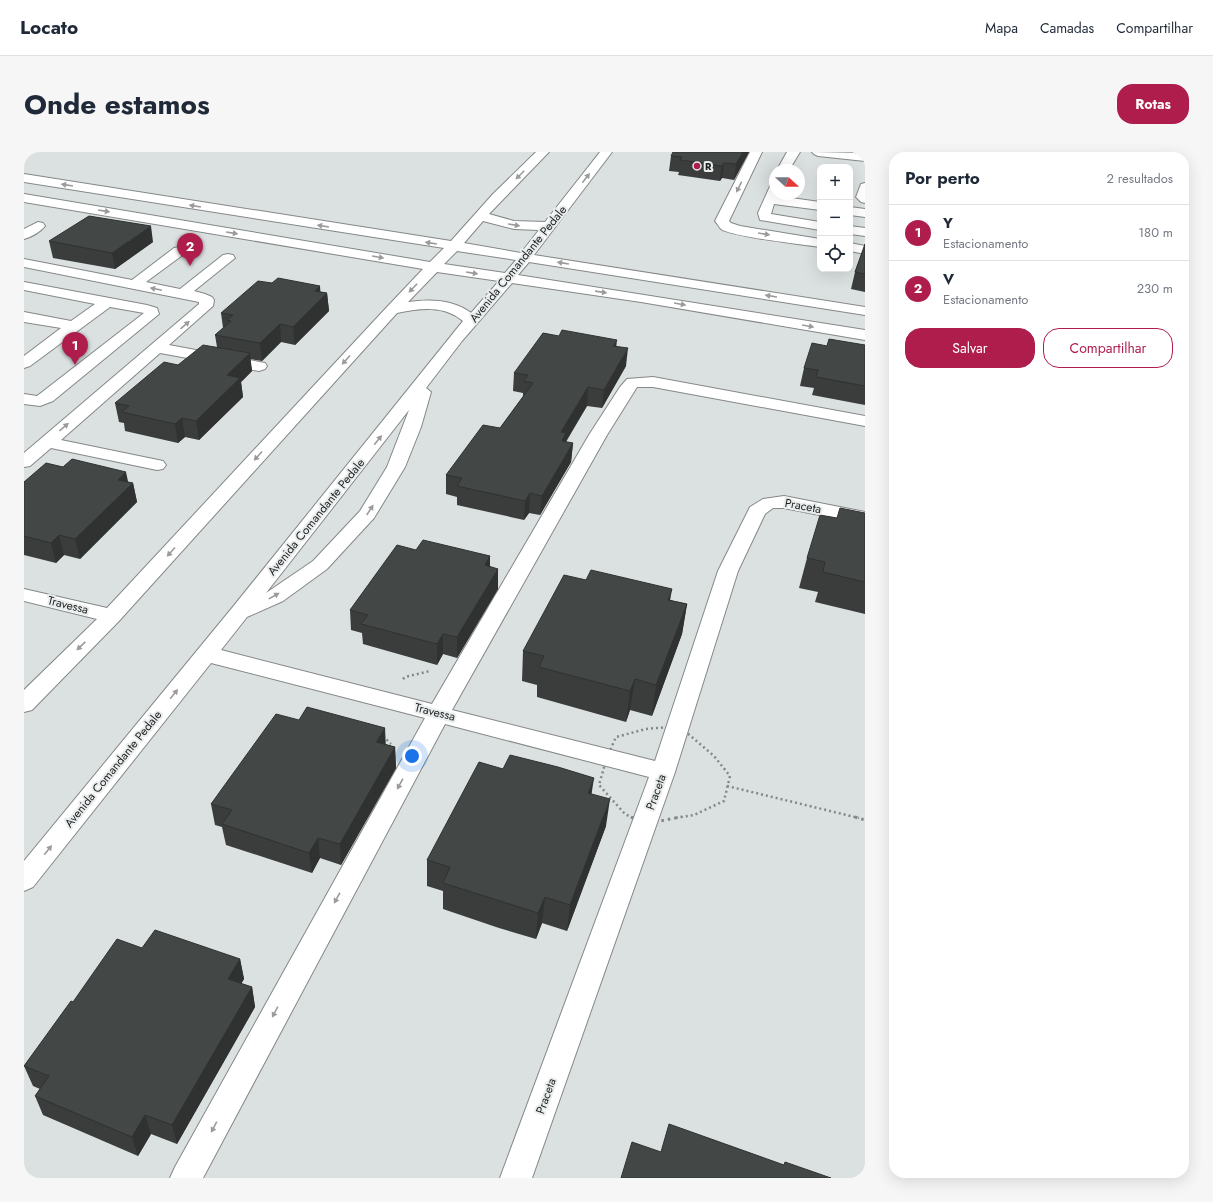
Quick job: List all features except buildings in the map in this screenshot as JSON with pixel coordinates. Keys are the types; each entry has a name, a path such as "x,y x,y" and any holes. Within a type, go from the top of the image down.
{"street":[{"path":"24,704 33,688 112,616 392,310 454,246 497,197 543,152"},
{"name":"Avenida Comandante Pedale","path":"24,880 472,321 509,278 606,152"},
{"path":"756,152 722,221 724,224 737,230 817,243"},
{"path":"786,164 794,152"},
{"path":"818,152 865,157"},
{"path":"839,164 842,155"},
{"path":"24,178 865,311"},
{"path":"865,187 862,197 865,199"},
{"path":"24,198 434,267 641,298 865,335"},
{"path":"769,199 764,213 765,217 817,226"},
{"path":"776,200 817,206"},
{"path":"853,211 865,213"},
{"path":"481,215 501,223 512,225 549,226"},
{"path":"24,235 38,226"},
{"path":"853,230 865,232"},
{"path":"853,248 865,250"},
{"path":"135,284 179,251"},
{"path":"182,294 228,258"},
{"path":"24,263 135,284 208,300 206,306 24,462"},
{"path":"24,286 152,311 152,314 47,397 40,401 24,399"},
{"path":"24,363 107,302"},
{"path":"392,310 422,304 436,304 456,309 465,314 472,321"},
{"path":"24,317 73,326"},
{"path":"158,348 259,366"},
{"path":"239,613 276,596 320,565 367,514 396,467 412,426 427,379"},
{"path":"186,1178 439,713 598,435 628,387 634,382 653,382 865,421"},
{"path":"47,442 157,465"},
{"name":"Praceta","path":"516,1178 663,772 728,571 757,511 764,504 784,502 865,518"},
{"name":"Travessa","path":"24,595 112,616"},
{"name":"Travessa","path":"206,654 663,772"}],"path":[{"path":"727,786 865,820"}],"place":[{"name":"R","path":"697,166"},
{"name":"V","path":"190,266"},
{"name":"Y","path":"75,365"}]}
